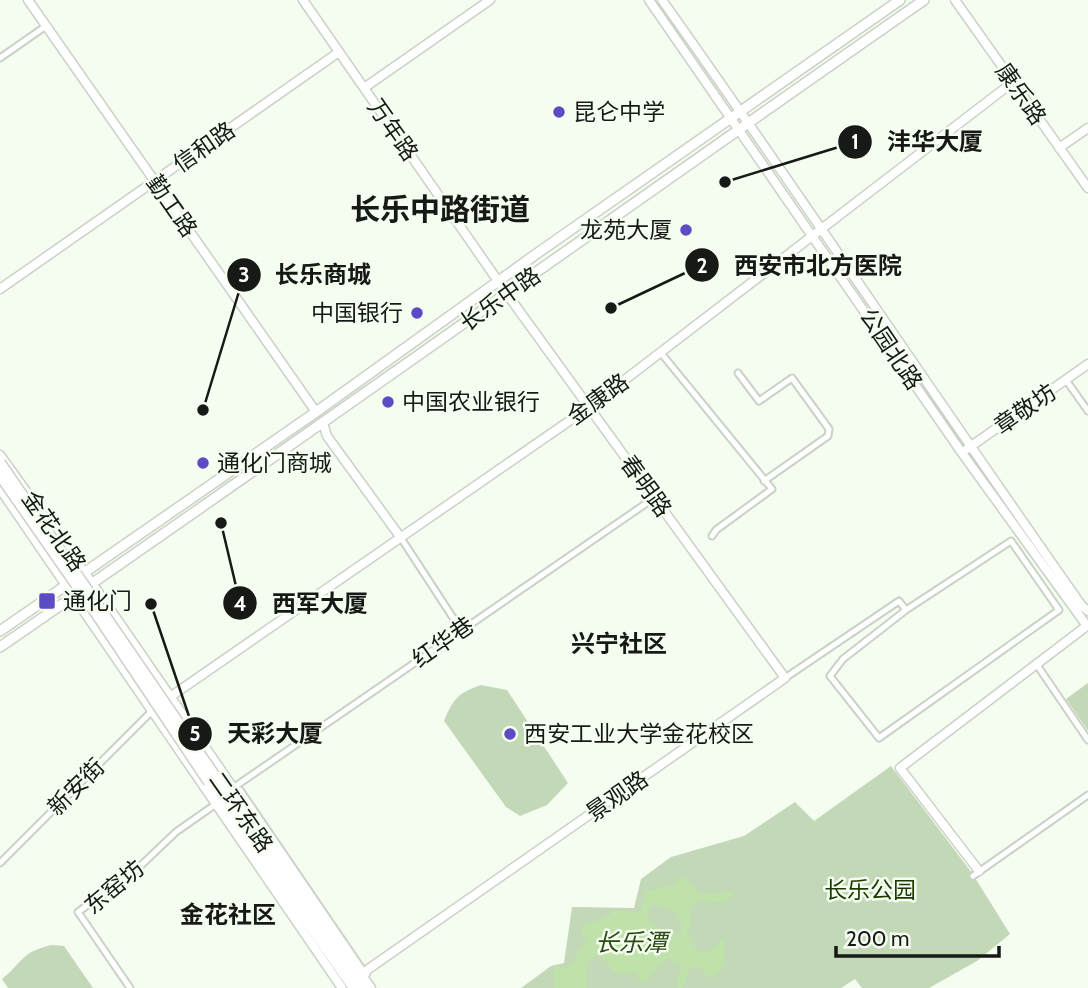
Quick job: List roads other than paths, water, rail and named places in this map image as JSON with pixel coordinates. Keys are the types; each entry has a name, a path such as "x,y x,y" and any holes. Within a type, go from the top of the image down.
{"highway":[{"name":"二环东路","path":"0,463 354,988"},
{"name":"二环东路","path":"0,475 212,778 241,812 364,980"},
{"path":"212,778 216,804"},
{"path":"233,788 241,812"}],"main road":[{"name":"长乐中路","path":"0,631 900,0"},
{"name":"长乐中路","path":"0,647 924,0"}],"street":[{"name":"勤工路","path":"27,0 316,412"},
{"name":"万年路","path":"303,0 507,294"},
{"path":"364,88 490,0"},
{"name":"公园北路","path":"649,0 736,114 748,122 962,453 1087,626"},
{"name":"公园北路","path":"662,0 736,114 739,128 1088,611"},
{"name":"康乐路","path":"955,0 1088,188"},
{"path":"0,58 46,26"},
{"name":"信和路","path":"0,289 339,52"},
{"name":"金康路","path":"170,697 588,408 1013,82"},
{"path":"1059,148 1088,128"},
{"name":"春明路","path":"507,294 785,678"},
{"path":"661,353 772,489 716,530 712,536"},
{"name":"章敬坊","path":"962,453 1088,365"},
{"path":"738,373 759,401 792,378 829,429 828,436 764,481"},
{"path":"1066,380 1088,411"},
{"path":"323,423 327,436 401,538 461,630"},
{"name":"金花北路","path":"0,455 92,583 284,866 364,980 373,988"},
{"name":"金花北路","path":"0,489 341,988"},
{"name":"红华巷","path":"233,788 654,498"},
{"path":"1011,541 1059,610 879,738 830,676 843,659 906,610 1011,541"},
{"name":"景观路","path":"364,980 390,954 785,678 899,601 906,610"},
{"path":"1087,626 900,768 976,873 1088,795"},
{"path":"1037,665 1088,740"},
{"name":"新安街","path":"0,863 152,711"},
{"name":"东窑坊","path":"130,988 78,912 134,872 176,832 216,804"}],"water":[{"name":"长乐潭","path":"685,877 699,894 734,890 724,903 700,901 690,908 691,921 687,930 696,950 704,954 723,937 725,956 721,971 710,979 699,967 690,968 683,988 677,988 681,965 667,958 643,984 634,973 615,973 600,955 592,957 587,966 587,988 554,988 553,974 557,966 568,968 588,941 582,935 582,925 603,919 614,910 635,913 640,911 647,890 675,885 678,878","holes":["655,904 678,914 682,929 673,937 668,937 648,919 649,908"]}],"place":[{"name":"昆仑中学","path":"559,112"},
{"name":"沣华大厦","path":"725,182"},
{"name":"龙苑大厦","path":"686,230"},
{"name":"西安市北方医院","path":"611,308"},
{"name":"中国银行","path":"417,313"},
{"name":"中国农业银行","path":"388,402"},
{"name":"长乐商城","path":"203,410"},
{"name":"通化门商城","path":"203,463"},
{"name":"西军大厦","path":"221,523"},
{"name":"通化门","path":"47,601"},
{"name":"天彩大厦","path":"151,604"},
{"name":"西安工业大学金花校区","path":"510,734"}],"district":[{"name":"长乐中路街道","path":"440,210"},
{"name":"兴宁社区","path":"619,644"},
{"name":"金花社区","path":"228,915"}],"park label":[{"name":"长乐公园","path":"870,890"}]}
